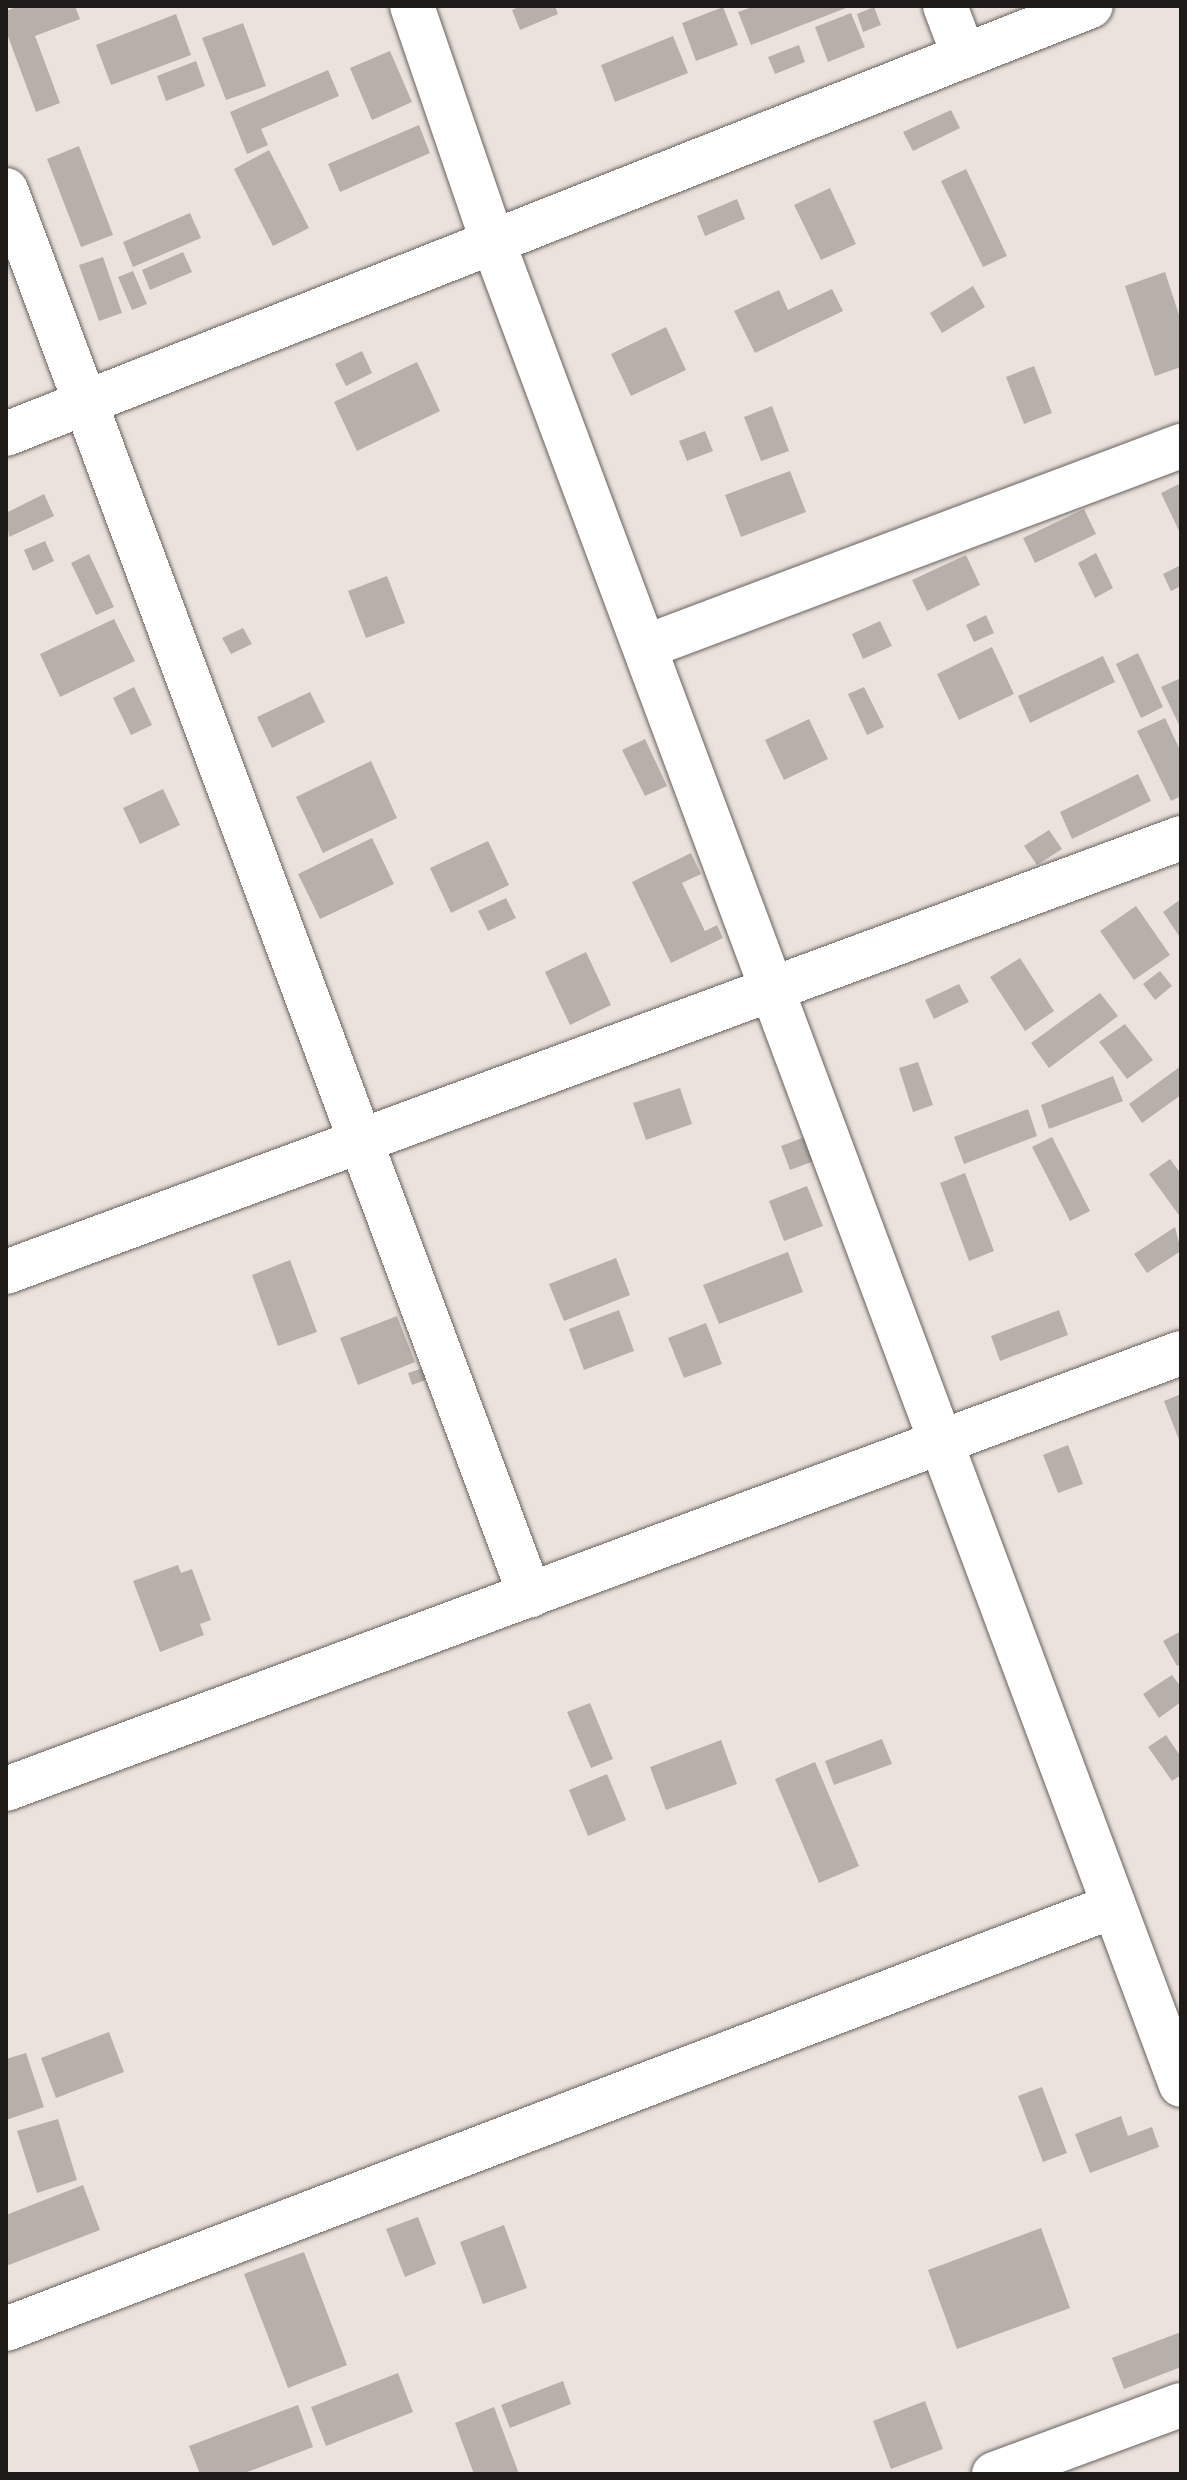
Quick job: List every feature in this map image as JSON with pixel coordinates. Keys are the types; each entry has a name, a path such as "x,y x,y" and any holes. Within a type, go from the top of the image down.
{"street":[{"path":"412,6 493,242 1181,2085"},
{"path":"945,6 964,56"},
{"path":"6,434 1091,6"},
{"path":"6,190 530,1595"},
{"path":"645,647 1181,446"},
{"path":"6,1272 1181,838"},
{"path":"6,1789 1181,1353"},
{"path":"6,2329 1114,1906"},
{"path":"994,2474 1181,2405"}],"building":[{"path":"19,6 75,6 80,19 35,36 60,103 36,112 6,31 6,11"},
{"path":"521,6 555,6 558,14 520,30 512,10"},
{"path":"755,6 851,6 751,45 738,12"},
{"path":"723,7 738,45 696,61 682,23"},
{"path":"874,7 881,25 863,32 857,14"},
{"path":"851,13 865,47 828,62 815,27"},
{"path":"176,14 191,55 111,85 96,45"},
{"path":"243,23 266,86 226,100 202,38"},
{"path":"673,36 688,73 615,102 601,65"},
{"path":"799,45 805,62 775,74 768,57"},
{"path":"390,51 412,102 372,120 350,68"},
{"path":"196,61 205,86 166,101 157,76"},
{"path":"328,70 339,96 261,129 268,145 247,154 230,112"},
{"path":"951,110 960,128 913,151 903,132"},
{"path":"419,125 430,153 340,192 328,164"},
{"path":"79,146 113,235 81,247 47,159"},
{"path":"269,150 309,228 273,246 234,169"},
{"path":"966,169 1007,256 983,267 941,181"},
{"path":"830,188 856,244 821,260 794,205"},
{"path":"737,199 745,219 705,236 697,216"},
{"path":"190,213 201,238 133,267 123,242"},
{"path":"183,252 192,272 150,290 142,270"},
{"path":"103,257 122,313 99,321 79,265"},
{"path":"133,271 147,304 132,310 118,277"},
{"path":"1165,272 1181,321 1181,367 1155,376 1125,286"},
{"path":"973,286 985,307 942,333 930,313"},
{"path":"832,289 843,311 755,353 734,311 779,290 788,310"},
{"path":"666,327 686,370 631,396 611,354"},
{"path":"362,351 372,373 346,386 335,364"},
{"path":"417,362 440,411 357,451 334,402"},
{"path":"1034,366 1052,413 1024,424 1006,377"},
{"path":"772,406 789,451 761,461 744,417"},
{"path":"705,431 713,451 687,461 679,441"},
{"path":"790,471 806,512 741,537 725,495"},
{"path":"1181,483 1181,535 1161,493"},
{"path":"44,494 54,516 9,537 6,513"},
{"path":"1084,509 1096,534 1035,563 1023,538"},
{"path":"45,541 54,561 33,571 24,550"},
{"path":"1096,553 1113,588 1095,598 1078,563"},
{"path":"89,554 114,607 96,615 71,563"},
{"path":"966,555 980,585 927,611 912,580"},
{"path":"1181,565 1181,586 1171,591 1163,574"},
{"path":"387,576 405,623 366,638 348,591"},
{"path":"986,615 994,633 974,642 966,625"},
{"path":"114,619 135,661 60,697 40,654"},
{"path":"880,621 892,646 863,659 852,634"},
{"path":"243,628 252,644 231,654 222,638"},
{"path":"992,647 1014,694 959,720 937,674"},
{"path":"1138,653 1163,707 1141,718 1116,664"},
{"path":"1103,656 1115,682 1030,723 1018,696"},
{"path":"1181,678 1181,729 1161,687"},
{"path":"134,687 152,725 131,735 113,698"},
{"path":"864,687 884,727 867,735 848,694"},
{"path":"310,692 325,722 272,748 257,717"},
{"path":"1165,718 1181,752 1181,796 1171,801 1137,731"},
{"path":"809,719 828,759 784,780 765,740"},
{"path":"645,739 667,786 645,796 622,750"},
{"path":"371,761 397,818 323,853 296,797"},
{"path":"1138,774 1151,801 1072,839 1060,812"},
{"path":"163,789 180,825 140,844 123,808"},
{"path":"1049,830 1062,849 1037,865 1024,846"},
{"path":"372,838 394,884 320,919 298,874"},
{"path":"488,841 509,885 451,913 430,868"},
{"path":"691,853 701,874 682,883 705,931 717,925 723,938 671,963 632,882"},
{"path":"506,898 516,918 488,931 478,911"},
{"path":"1181,899 1181,934 1179,936 1163,912"},
{"path":"1136,906 1170,955 1134,980 1100,931"},
{"path":"586,952 611,1005 570,1025 545,972"},
{"path":"1020,958 1054,1011 1025,1031 990,977"},
{"path":"1160,971 1172,986 1155,1000 1143,984"},
{"path":"959,984 969,1002 934,1019 925,1000"},
{"path":"1100,993 1118,1016 1049,1068 1031,1043"},
{"path":"1125,1024 1153,1060 1127,1079 1099,1042"},
{"path":"918,1062 933,1105 913,1112 899,1068"},
{"path":"1181,1066 1181,1095 1142,1123 1129,1104"},
{"path":"1113,1076 1123,1101 1049,1129 1041,1105"},
{"path":"680,1088 692,1124 646,1140 633,1103"},
{"path":"1028,1109 1037,1136 964,1164 954,1137"},
{"path":"805,1137 814,1161 790,1170 781,1146"},
{"path":"1052,1137 1090,1211 1070,1221 1032,1147"},
{"path":"1170,1159 1181,1174 1181,1218 1149,1174"},
{"path":"965,1173 994,1251 969,1261 940,1183"},
{"path":"807,1186 823,1226 784,1241 769,1201"},
{"path":"1175,1227 1181,1251 1147,1273 1134,1254"},
{"path":"788,1252 803,1292 719,1324 703,1285"},
{"path":"616,1258 630,1295 564,1321 549,1284"},
{"path":"290,1260 317,1332 278,1346 252,1275"},
{"path":"619,1310 634,1351 584,1370 569,1329"},
{"path":"1059,1310 1068,1335 1000,1361 991,1336"},
{"path":"397,1316 415,1362 358,1385 340,1338"},
{"path":"706,1323 722,1364 684,1378 668,1338"},
{"path":"426,1367 431,1378 412,1385 408,1373"},
{"path":"1181,1394 1181,1445 1164,1401"},
{"path":"1068,1445 1083,1484 1058,1493 1043,1455"},
{"path":"178,1565 181,1573 192,1569 211,1620 200,1624 204,1635 160,1652 133,1581"},
{"path":"1181,1631 1181,1664 1177,1666 1163,1641"},
{"path":"1172,1675 1181,1687 1181,1702 1159,1718 1143,1694"},
{"path":"590,1703 613,1759 591,1768 567,1712"},
{"path":"1166,1735 1181,1757 1181,1775 1172,1781 1148,1747"},
{"path":"882,1739 892,1764 834,1785 825,1761"},
{"path":"721,1740 737,1784 666,1810 650,1767"},
{"path":"815,1762 859,1866 819,1883 775,1779"},
{"path":"607,1774 626,1820 588,1836 569,1790"},
{"path":"109,2032 124,2072 56,2098 41,2058"},
{"path":"26,2053 44,2107 6,2120 6,2059"},
{"path":"1042,2087 1067,2153 1043,2162 1018,2096"},
{"path":"1121,2116 1128,2136 1152,2127 1159,2147 1090,2173 1075,2134"},
{"path":"58,2119 77,2180 37,2193 17,2131"},
{"path":"83,2185 100,2230 6,2266 6,2215"},
{"path":"418,2217 436,2264 405,2277 386,2229"},
{"path":"504,2225 527,2288 483,2304 460,2242"},
{"path":"1041,2228 1070,2308 957,2349 928,2270"},
{"path":"304,2252 347,2365 288,2388 244,2274"},
{"path":"1181,2332 1181,2367 1124,2389 1112,2358"},
{"path":"398,2373 413,2412 326,2446 311,2407"},
{"path":"563,2381 571,2404 510,2428 501,2405"},
{"path":"925,2401 943,2449 891,2469 873,2421"},
{"path":"298,2405 313,2447 242,2474 200,2474 189,2446"},
{"path":"494,2407 519,2474 474,2474 455,2423"}]}
